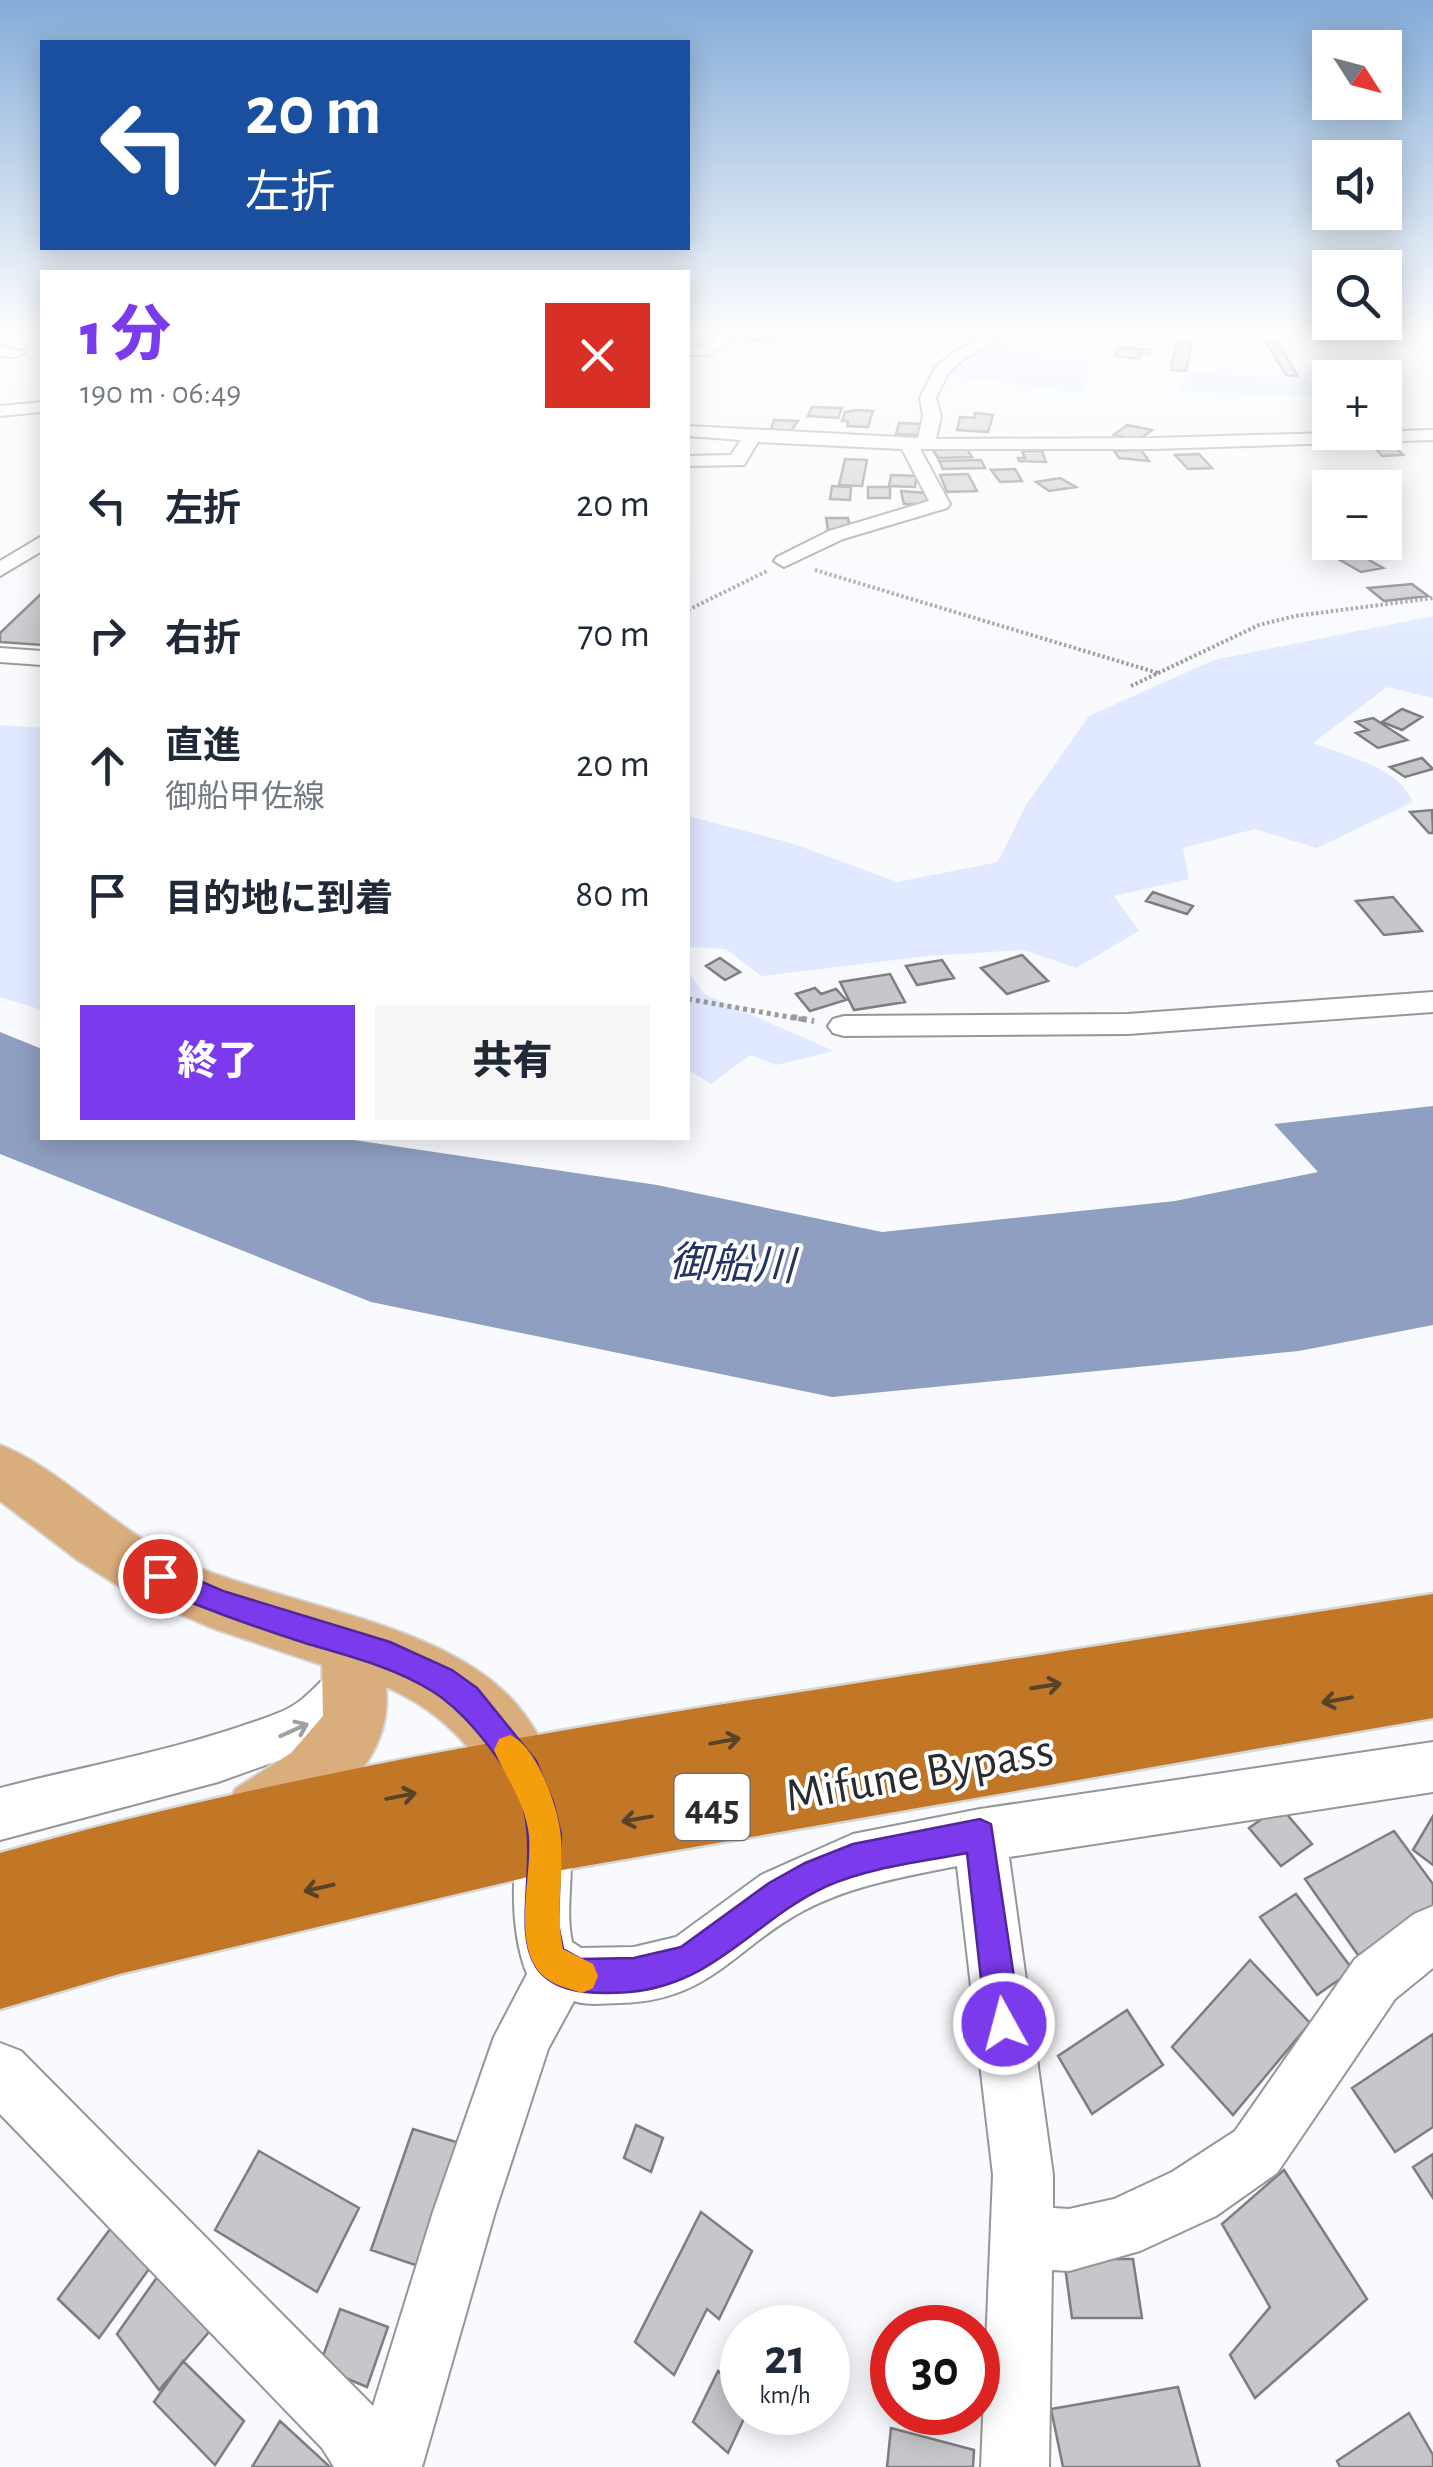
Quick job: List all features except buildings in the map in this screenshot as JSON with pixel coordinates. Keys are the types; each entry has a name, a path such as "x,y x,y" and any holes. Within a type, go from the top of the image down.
{"highway":[{"name":"Mifune Bypass","path":"0,1968 535,1804 1433,1626"},
{"name":"Mifune Bypass","path":"0,1892 371,1802 535,1804 1433,1684"}],"main road":[{"path":"0,1469 130,1563 352,1662 390,1656 442,1680 484,1717 535,1804"},
{"path":"123,1861 247,1818 292,1796 344,1742 355,1719 352,1662"}],"street":[{"path":"690,461 737,461 746,446"},
{"path":"784,561 814,543 940,504 917,446"},
{"path":"0,570 40,543"},
{"path":"0,655 40,658"},
{"path":"844,1026 1128,1024 1433,1002"},
{"path":"0,1814 218,1757 290,1734 318,1718 346,1694 352,1662"},
{"path":"535,1804 541,1924 548,1958 560,1969 581,1976 634,1975 689,1962 780,1894 853,1860 980,1835 1433,1767"},
{"path":"980,1835 1023,2175 1015,2467"},
{"path":"1020,2237 1068,2240 1118,2228 1194,2194 1256,2152 1375,1979 1433,1933"},
{"path":"388,2467 464,2212 523,2037 560,1969"},
{"path":"0,2072 346,2424 372,2467"}],"path":[{"path":"690,609 784,561 1158,673"},
{"path":"1131,686 1259,624 1433,598"},
{"path":"690,999 844,1026"}],"shaded area":[{"path":"1433,616 1433,698 1387,687 1313,743 1384,771 1406,790 1413,802 1317,848 1255,829 1183,848 1189,879 1114,896 1139,931 1076,968 1024,950 927,956 761,976 726,949 690,947 690,817 791,843 897,882 998,862 1026,805 1089,716 1214,660"},
{"path":"0,725 40,728 40,1009 0,997"},
{"path":"690,975 704,994 834,1051 776,1065 750,1055 711,1084 690,1070"}],"water":[{"name":"御船川","path":"0,1032 40,1048 40,1140 353,1140 657,1185 882,1232 1175,1201 1318,1172 1274,1124 1433,1106 1433,1325 1299,1351 832,1397 371,1302 0,1154"}],"slow traffic":[{"path":"510,1750 526,1772 545,1835 541,1924 548,1958 560,1969 582,1976"}],"route":[{"path":"160,1576 219,1603 390,1656 442,1680 466,1698 526,1772 537,1802 545,1835 541,1924 548,1958 560,1969 581,1976 634,1975 689,1962 780,1894 816,1874 853,1860 980,1835 1004,2024"}]}
